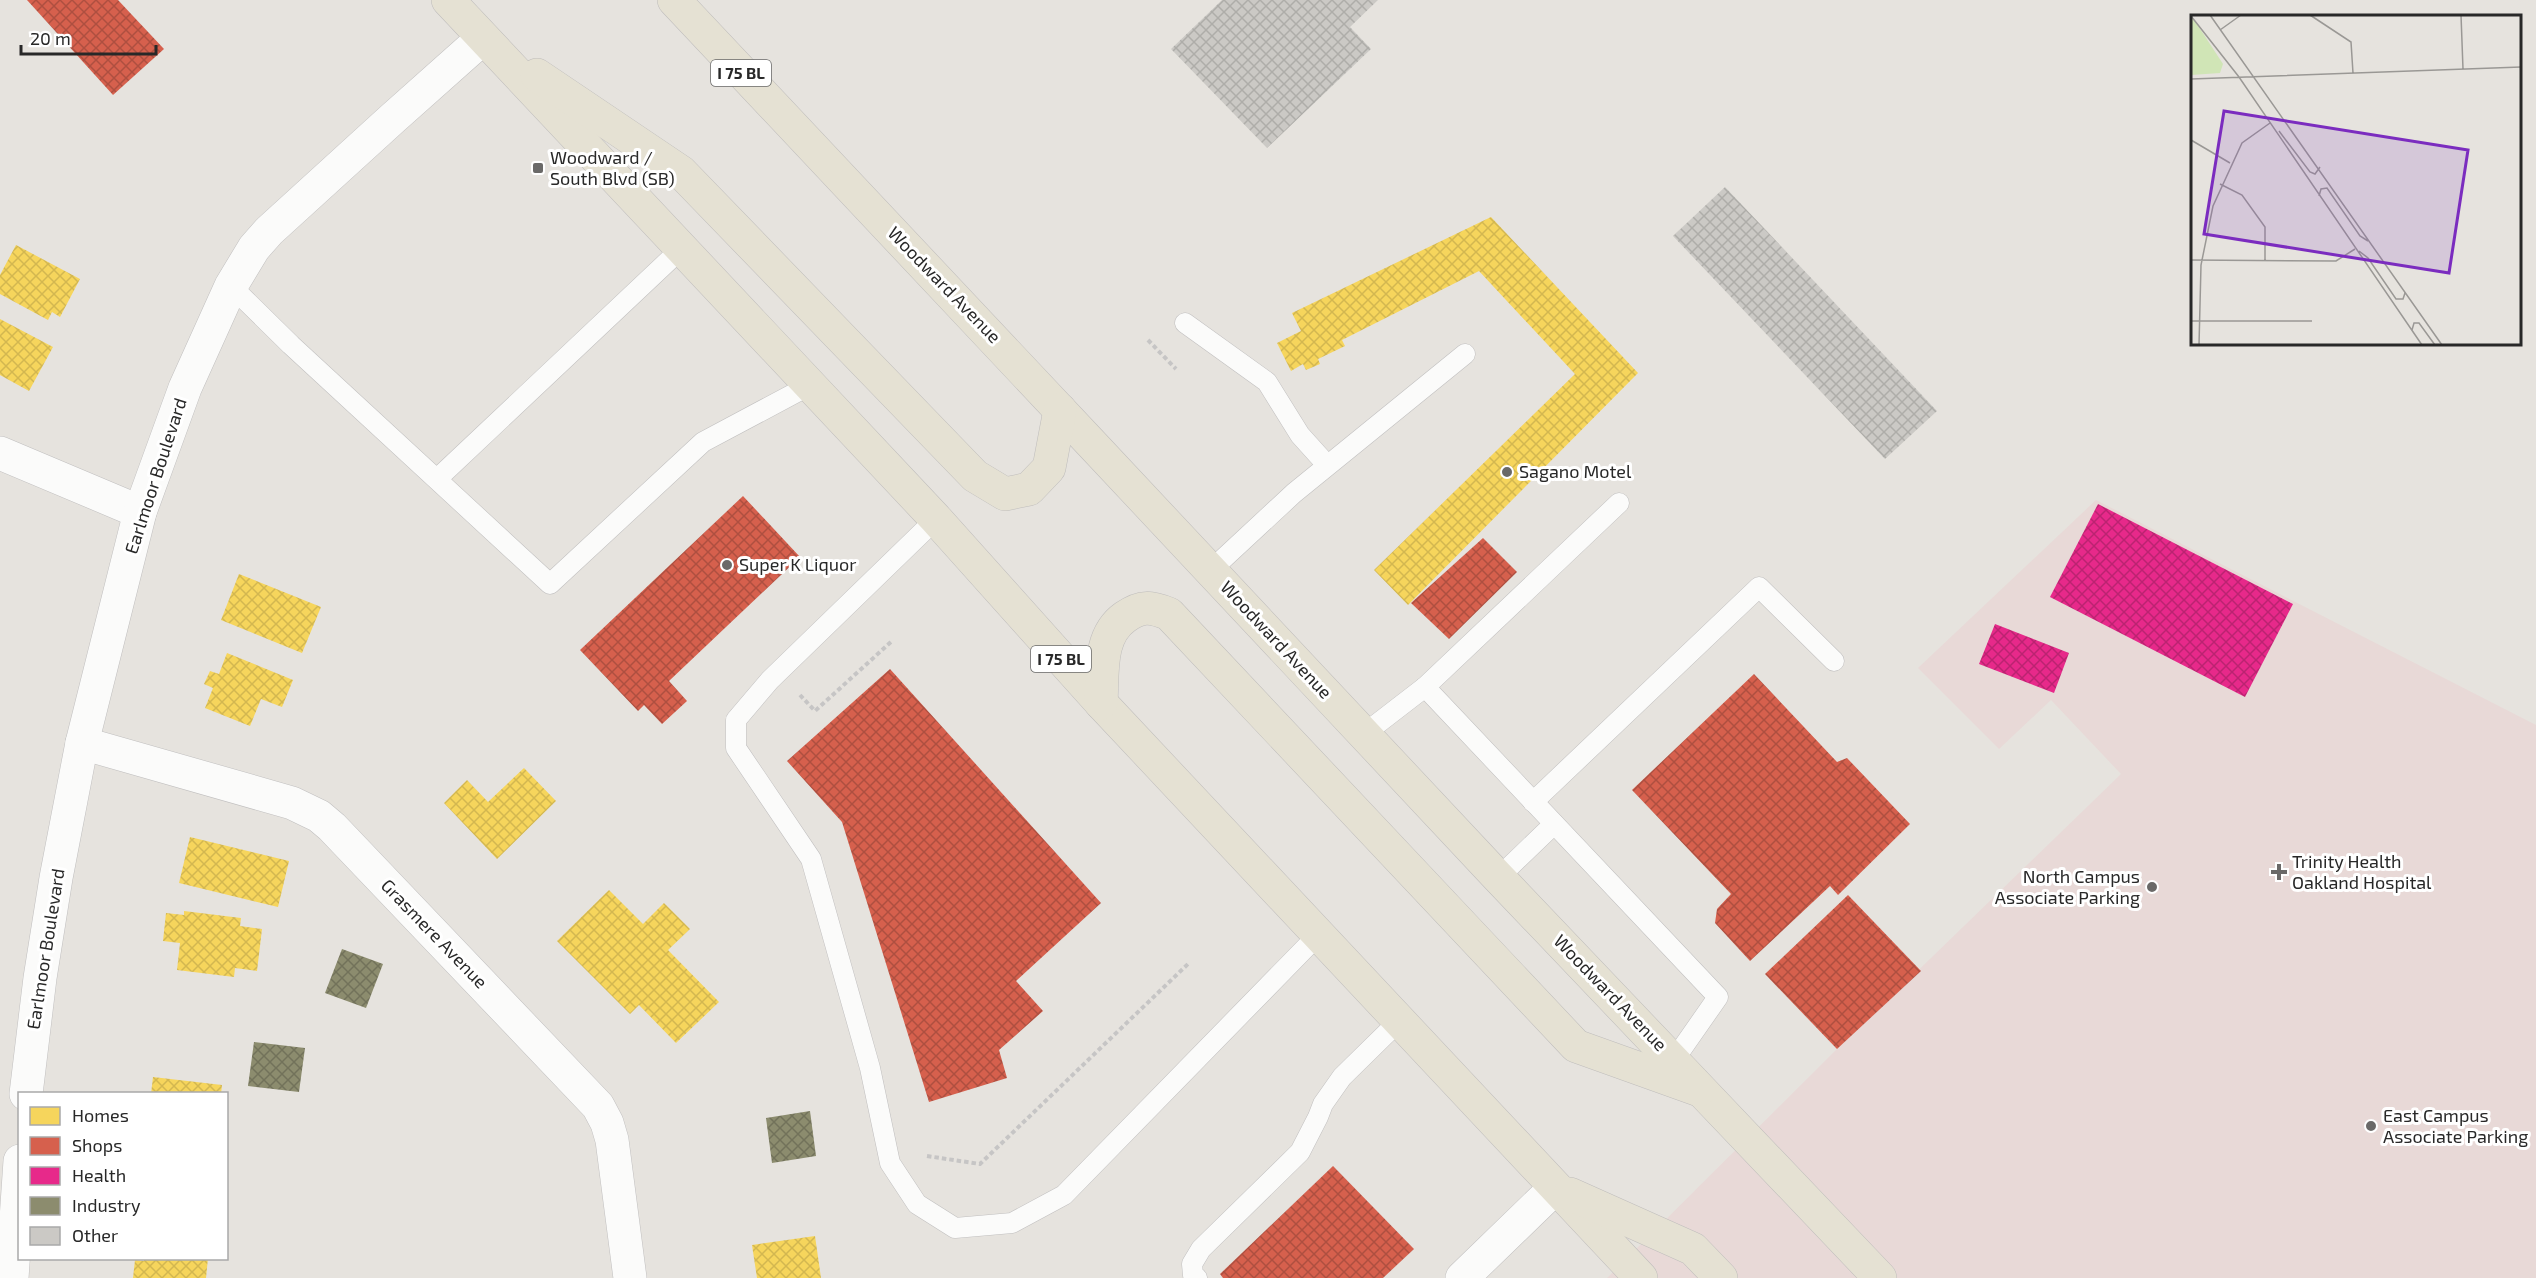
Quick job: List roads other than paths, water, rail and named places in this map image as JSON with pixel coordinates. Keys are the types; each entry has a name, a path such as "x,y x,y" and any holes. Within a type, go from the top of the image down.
{"main road":[{"name":"I 75 BL","path":"448,0 936,519 1101,703 1641,1278"},
{"name":"Woodward Avenue","path":"674,0 807,143 983,325 1210,571 1499,878 1880,1278"},
{"path":"483,38 681,172 975,476 1005,494 1029,489 1049,468 1060,410"},
{"path":"1101,703 1104,648 1110,631 1134,611 1151,607 1168,615 1576,1046 1701,1091"},
{"path":"1555,1188 1693,1250 1721,1278"}],"street":[{"name":"Earlmoor Boulevard","path":"26,1092 40,978 56,878 82,743 140,512 184,388 231,286 255,248 269,231 483,38"},
{"path":"0,453 140,512"},
{"name":"Grasmere Avenue","path":"82,743 292,804 319,816 332,827 598,1106 607,1123 612,1140 630,1278"},
{"path":"1462,1278 1555,1188"},
{"path":"12,1278 18,1190"}],"lane":[{"path":"437,479 682,248"},
{"path":"231,286 291,345 550,584 703,442 810,385"},
{"path":"1185,323 1267,382 1300,435 1327,465"},
{"path":"1210,571 1327,465 1465,354"},
{"path":"1364,734 1425,687 1619,503"},
{"path":"936,519 770,680 736,720 736,748 811,859 870,1068 891,1163 917,1204 955,1228 1012,1222 1064,1195 1319,934"},
{"path":"1533,802 1759,587 1834,661"},
{"path":"1425,687 1718,997 1674,1060"},
{"path":"1499,878 1554,824"},
{"path":"1197,1278 1193,1275 1192,1264 1201,1249 1300,1152 1323,1104 1342,1077 1399,1021"}],"place":[{"name":"Woodward / South Blvd (SB)","path":"538,168"},
{"name":"Sagano Motel","path":"1507,472"},
{"name":"Super K Liquor","path":"727,565"},
{"name":"Trinity Health Oakland Hospital","path":"2279,872"},
{"name":"North Campus Associate Parking","path":"2152,887"},
{"name":"East Campus Associate Parking","path":"2371,1126"}]}
